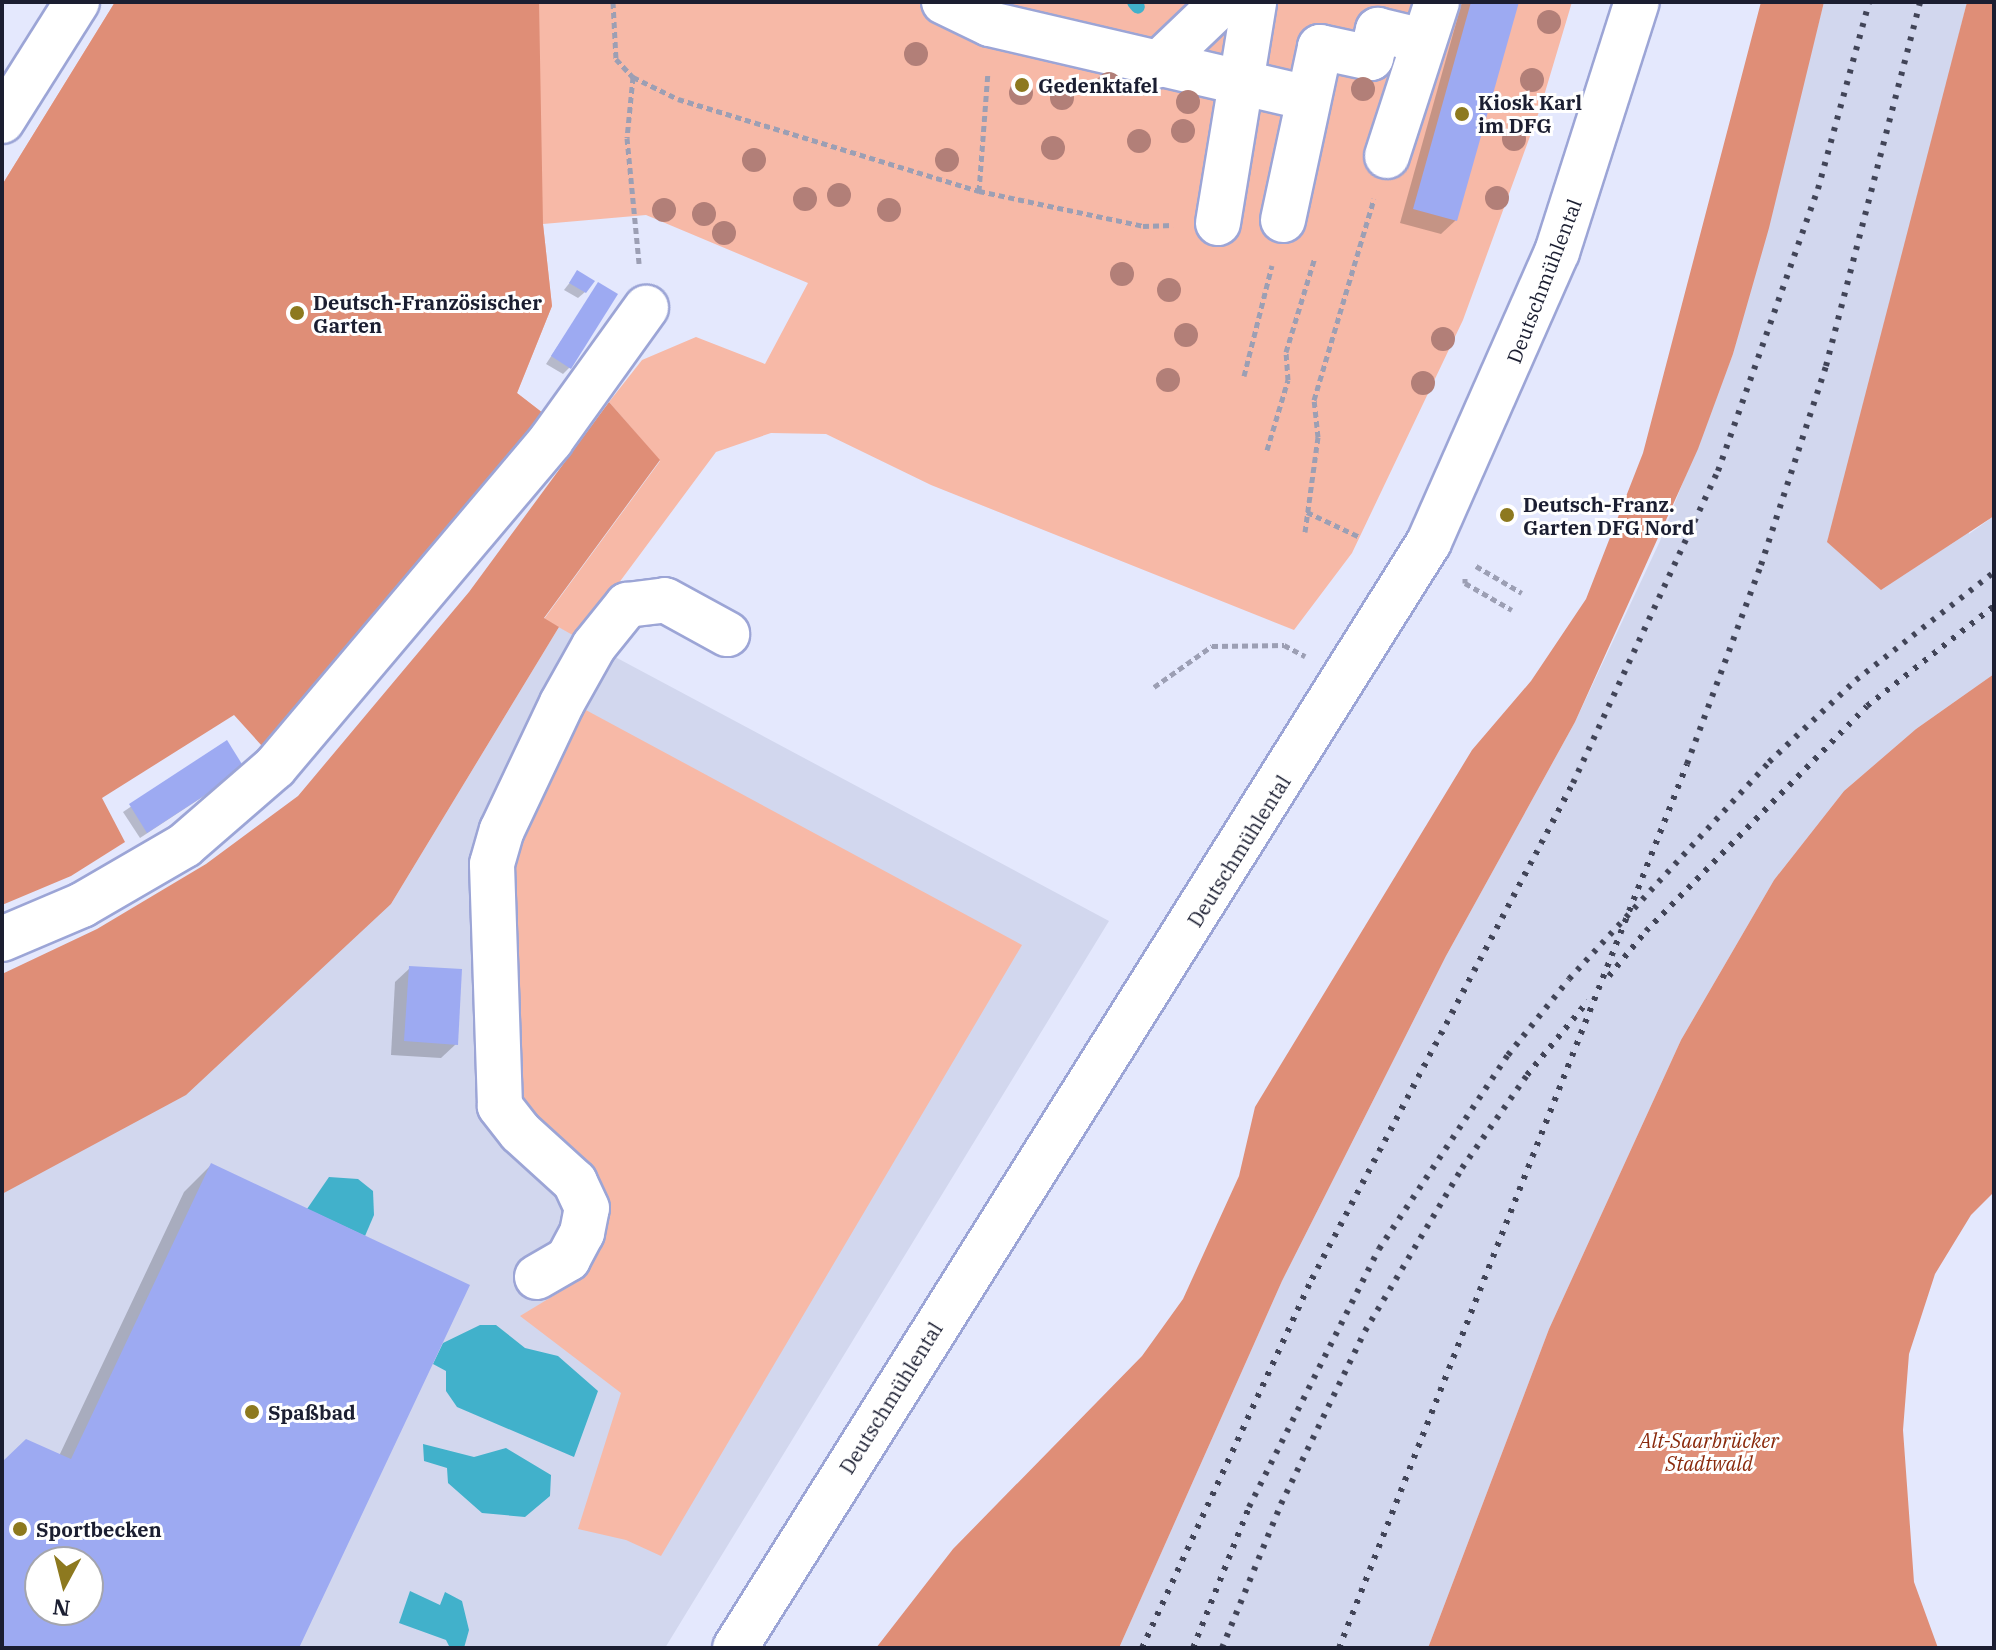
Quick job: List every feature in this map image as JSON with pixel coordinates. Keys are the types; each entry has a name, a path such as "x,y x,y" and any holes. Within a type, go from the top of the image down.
{"main road":[{"path":"2,121 77,2"},
{"path":"944,2 990,24 1156,66 1308,98"},
{"path":"1156,66 1223,2"},
{"path":"1218,223 1237,83 1254,2"},
{"name":"Deutschmühlental","path":"735,1648 1347,678 1429,542 1522,343 1587,169 1637,2"},
{"path":"1283,220 1320,47 1371,58 1378,30 1430,22 1387,156"},
{"path":"2,939 82,905 185,845 275,767 551,440 646,308"},
{"path":"537,1277 568,1259 582,1233 587,1208 575,1182 520,1132 500,1106 492,864 502,830 594,646 627,605 665,600 727,634"}],"path":[{"path":"613,2 616,59 633,77 678,99 979,191 1143,226 1218,223"},
{"path":"632,215 627,138 633,77"},
{"path":"979,191 987,122"},
{"path":"1305,532 1318,437 1314,400 1387,156"},
{"path":"1244,376 1283,220"},
{"path":"1267,450 1288,380 1286,352 1316,253"},
{"path":"1307,512 1360,537"},
{"path":"1467,562 1465,583 1512,610"},
{"path":"1476,566 1522,593"},
{"path":"1154,687 1212,646 1284,645 1347,678"}],"shaded area":[{"name":"Deutsch-Französischer Garten","path":"115,2 1572,2 1540,109 1463,320 1352,553 1294,630 931,485 826,434 771,433 716,452 578,638 544,619 660,461 609,402 642,360 696,337 765,364 808,283 646,215 543,224 552,306 517,393 548,417 2,185"},
{"path":"1824,2 1967,2 1923,182 1969,534 1994,516 1994,674 1916,729 1844,791 1774,880 1681,1040 1549,1329 1428,1648 1119,1648 1282,1281 1446,956 1575,722 1660,541 1733,354"},
{"path":"559,627 1109,921 665,1648 2,1648 2,1194 391,904"},
{"path":"584,709 1022,945 661,1556 626,1540 578,1529 621,1393 520,1316 563,1290 581,1267 546,1130 525,1105 515,1072 515,864 521,834"}],"green space":[{"path":"115,2 539,2 543,224 552,306 517,393 548,417 430,546 262,746 234,715 102,798 125,842 71,876 2,905 2,185"},
{"path":"1761,2 1824,2 1769,228 1733,354 1698,449 1575,722 1446,956 1282,1281 1119,1648 876,1648 953,1549 1142,1356 1183,1299 1239,1176 1255,1107 1472,750 1531,681 1586,599 1643,453"},
{"path":"1967,2 1994,2 1994,516 1881,590 1827,542"},
{"path":"609,402 660,460 544,618 559,627 391,904 186,1095 2,1194 2,974 97,929 206,864 298,796 469,592"},
{"name":"Alt-Saarbrücker Stadtwald","path":"1994,674 1994,1192 1971,1215 1935,1274 1909,1354 1903,1430 1914,1582 1938,1648 1428,1648 1549,1329 1681,1040 1774,880 1844,791 1916,729"}],"water":[{"path":"329,1177 358,1179 373,1191 374,1215 365,1236 307,1209"},
{"path":"480,1325 496,1325 525,1348 558,1356 598,1391 574,1457 457,1407 446,1391 446,1371 433,1364 443,1343"},
{"path":"423,1444 474,1457 506,1448 551,1475 550,1496 525,1517 482,1513 448,1483 447,1468 424,1461"},
{"path":"410,1591 440,1605 445,1592 462,1601 469,1630 464,1648 450,1648 446,1640 399,1623"}],"building":[{"path":"1471,2 1519,2 1457,221 1413,209"},
{"path":"577,270 595,281 586,293 569,283"},
{"path":"598,282 618,294 571,369 551,356"},
{"path":"227,740 245,769 147,833 129,804"},
{"path":"409,966 462,969 458,1045 404,1041"},
{"name":"Spaßbad","path":"211,1163 470,1285 299,1648 2,1648 2,1462 26,1439 71,1459"}],"waterway":[{"path":"1134,2 1138,7"}],"railway":[{"path":"1142,1648 1312,1279 1573,783 1718,471 1818,189 1869,2"},
{"path":"1339,1648 1687,764 1761,565 1826,366 1920,2"},
{"path":"1193,1648 1249,1507 1379,1249 1508,1055 1569,979 1769,762 1856,680 1994,572"},
{"path":"1609,976 1646,931 1867,706 1994,606"},
{"path":"1222,1648 1281,1504 1365,1331 1462,1168 1527,1075 1588,1001"}],"place":[{"name":"Gedenktafel","path":"1022,85"},
{"name":"Kiosk Karl im DFG","path":"1462,114"},
{"name":"Deutsch-Französischer Garten","path":"297,313"},
{"name":"Deutsch-Franz. Garten DFG Nord","path":"1507,515"},
{"name":"Spaßbad","path":"252,1412"},
{"name":"Sportbecken","path":"20,1529"}]}
